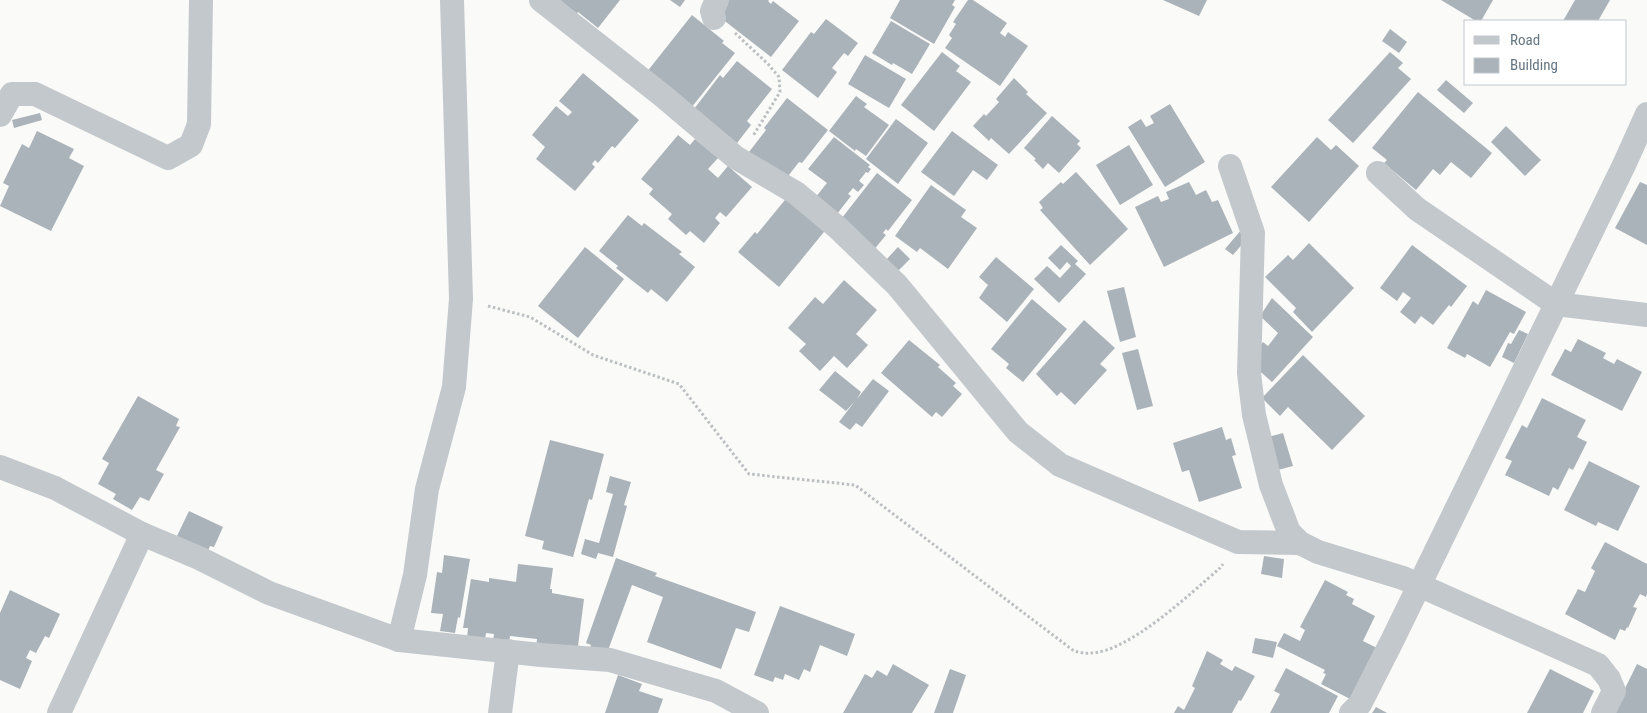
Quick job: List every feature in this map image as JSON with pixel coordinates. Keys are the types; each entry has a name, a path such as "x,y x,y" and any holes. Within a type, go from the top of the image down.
{"street":[{"path":"0,115 6,91 35,94 168,158 191,145 198,124 201,0"},
{"path":"400,640 415,576 427,489 454,387 461,299 452,0"},
{"path":"541,0 663,96 735,157 796,193 838,228 897,285 1018,432 1060,466 1238,542 1300,543"},
{"path":"1351,713 1360,704 1419,585 1647,114"},
{"path":"1230,166 1253,233 1249,373 1254,415 1271,485 1284,524 1289,532 1300,543 1318,552 1403,578 1598,665 1609,679 1614,691 1604,713"},
{"path":"1378,173 1417,209 1556,304 1647,315"},
{"path":"0,467 55,488 142,534 199,558 269,594 400,640 610,660 716,691 757,713"},
{"path":"59,713 142,534"},
{"path":"500,713 508,651"}],"path":[{"path":"715,9 779,77 780,92 750,141 735,157"},
{"path":"461,299 530,317 593,355 679,384 749,474 855,485 1074,651 1090,654 1106,650 1146,630 1220,568 1238,542"}],"building":[{"path":"560,0 620,0 598,28"},
{"path":"670,0 685,0 680,7"},
{"path":"729,0 769,0 771,4 773,1 799,21 771,57 717,15"},
{"path":"900,0 955,0 952,5 955,7 934,44 890,18"},
{"path":"968,0 973,0 1007,23 1000,33 1005,37 1008,32 1028,46 1000,86 945,48 952,38 949,35 956,24 953,22"},
{"path":"1163,0 1207,0 1199,16"},
{"path":"1441,0 1493,0 1482,20 1474,20"},
{"path":"1575,0 1610,0 1599,20 1564,20"},
{"path":"692,15 724,41 722,43 735,53 691,108 646,73"},
{"path":"826,19 858,43 848,56 844,53 832,68 837,72 818,98 782,70 811,32 814,34"},
{"path":"891,21 930,44 912,74 872,53"},
{"path":"1390,29 1407,42 1399,53 1382,41"},
{"path":"942,52 960,66 956,71 971,82 934,131 901,105"},
{"path":"1390,52 1403,63 1398,68 1411,79 1353,143 1328,120"},
{"path":"865,55 906,79 889,108 848,84"},
{"path":"737,61 772,89 747,121 751,125 737,143 694,109 720,75 723,78"},
{"path":"583,73 639,120 615,148 612,146 598,163 595,160 592,164 595,167 575,191 536,159 545,147 532,135 556,106 568,116 572,112 559,101"},
{"path":"1014,78 1028,92 1026,94 1047,113 1009,154 991,138 989,141 973,126 999,102 996,99"},
{"path":"1446,80 1473,103 1464,113 1437,90"},
{"path":"1418,92 1492,153 1471,178 1451,162 1440,175 1433,169 1416,190 1384,163 1387,160 1372,148"},
{"path":"856,96 867,104 864,107 889,125 866,156 856,149 855,151 829,131"},
{"path":"787,98 828,130 802,163 799,162 785,180 749,152 766,130 764,128"},
{"path":"1170,104 1205,162 1165,187 1128,127 1141,119 1146,127 1154,123 1150,116"},
{"path":"40,113 42,120 14,128 12,120"},
{"path":"1052,116 1080,141 1077,144 1081,148 1059,173 1048,163 1043,169 1034,160 1036,159 1024,148"},
{"path":"896,119 928,143 898,184 866,159"},
{"path":"1506,126 1541,160 1525,176 1491,142"},
{"path":"37,131 74,149 69,158 84,166 51,231 0,206 9,186 3,183 22,144 29,148"},
{"path":"952,131 998,165 987,180 973,170 954,196 921,172"},
{"path":"678,135 690,145 695,139 718,158 708,169 718,178 728,166 752,187 726,217 720,212 715,218 720,223 704,243 690,231 686,235 668,219 672,214 649,194 653,189 641,179"},
{"path":"834,137 870,165 868,167 871,169 859,181 864,185 858,192 853,188 848,194 851,196 833,219 811,203 827,183 808,169"},
{"path":"1317,137 1331,150 1336,145 1359,166 1309,222 1271,187"},
{"path":"1129,145 1153,185 1120,205 1096,165"},
{"path":"1076,172 1128,229 1090,265 1040,210 1043,208 1039,202 1061,182 1063,184"},
{"path":"877,173 912,200 888,231 886,229 883,233 886,235 873,251 838,223"},
{"path":"1189,182 1196,195 1206,190 1212,202 1218,200 1233,233 1164,267 1135,207 1158,196 1161,202 1169,199 1166,192"},
{"path":"1640,182 1647,185 1647,245 1615,228"},
{"path":"931,185 966,210 961,217 977,228 948,269 920,248 917,252 895,236"},
{"path":"789,195 828,227 779,287 738,252 755,232 757,234"},
{"path":"628,215 642,226 644,223 682,252 679,254 695,267 667,302 651,289 648,293 616,268 618,266 599,251"},
{"path":"1242,229 1250,235 1233,255 1225,249"},
{"path":"1309,243 1354,288 1312,332 1293,312 1296,308 1265,277 1288,255 1293,260"},
{"path":"1061,245 1078,261 1075,264 1086,274 1059,303 1034,279 1047,266 1060,278 1071,266 1067,262 1060,270 1048,258"},
{"path":"1412,245 1467,286 1451,307 1449,305 1433,325 1421,316 1415,324 1400,312 1411,298 1403,292 1397,301 1380,288"},
{"path":"585,247 624,279 578,338 538,306"},
{"path":"898,247 910,259 897,272 885,261"},
{"path":"996,257 1034,289 1007,322 979,298 988,285 979,277"},
{"path":"844,280 877,310 856,334 868,345 847,368 834,356 820,371 799,351 806,344 788,328 815,297 823,304"},
{"path":"1124,287 1136,337 1120,342 1107,291"},
{"path":"1486,290 1526,312 1514,334 1510,332 1490,367 1467,354 1465,358 1447,348 1473,301 1478,305"},
{"path":"1272,298 1313,337 1272,382 1254,366 1254,353 1263,342 1268,346 1278,333 1260,316"},
{"path":"1032,299 1067,329 1023,382 1006,368 1009,364 991,349"},
{"path":"1084,320 1115,348 1100,364 1107,370 1075,405 1061,392 1057,396 1036,374"},
{"path":"1519,330 1528,334 1514,363 1502,357 1508,343 1511,344"},
{"path":"1578,339 1606,353 1603,358 1614,364 1617,359 1642,372 1622,411 1551,375 1565,349 1571,352"},
{"path":"909,340 940,365 938,367 956,383 953,386 962,394 942,417 936,412 932,417 881,373"},
{"path":"1138,349 1153,406 1137,410 1122,353"},
{"path":"1303,355 1365,416 1332,450 1288,407 1280,416 1262,398"},
{"path":"835,371 861,392 857,399 873,379 889,391 862,427 856,423 850,430 839,422 855,401 846,411 819,390"},
{"path":"138,396 179,419 176,426 180,427 156,470 164,474 149,501 140,497 132,510 113,499 116,494 98,484 109,463 102,459"},
{"path":"1542,398 1586,420 1577,437 1587,442 1573,470 1569,468 1558,490 1553,487 1549,496 1505,475 1512,461 1505,458 1522,425 1527,428"},
{"path":"1222,427 1226,440 1231,438 1236,455 1232,456 1242,488 1199,502 1189,470 1182,472 1173,443"},
{"path":"1283,433 1293,466 1274,471 1265,438"},
{"path":"550,440 604,454 592,500 589,499 573,557 542,549 544,541 525,536"},
{"path":"1589,461 1640,486 1618,531 1598,522 1596,526 1564,510"},
{"path":"610,476 631,482 624,505 627,506 613,557 598,553 596,559 581,554 585,539 599,543 613,494 606,492"},
{"path":"189,511 223,527 214,547 210,546 208,551 177,536"},
{"path":"1605,542 1647,564 1646,597 1640,594 1633,607 1637,608 1628,628 1625,631 1620,629 1615,640 1565,614 1578,589 1585,592 1595,571 1591,568"},
{"path":"444,555 470,559 460,618 458,617 455,633 440,631 443,614 431,613 437,572 442,573"},
{"path":"1264,556 1284,559 1282,578 1261,574"},
{"path":"616,558 657,573 655,576 756,612 749,632 736,628 721,669 647,642 663,597 632,585 607,653 588,653 591,645 586,643"},
{"path":"518,564 553,568 550,589 552,589 552,593 584,599 577,654 536,649 537,639 510,636 509,644 493,642 494,634 486,633 485,640 467,638 468,628 463,628 471,579 489,582 489,578 516,582"},
{"path":"1325,580 1348,592 1346,595 1354,599 1352,604 1375,616 1363,641 1383,651 1356,702 1321,684 1326,674 1323,673 1325,670 1277,646 1284,633 1300,641 1305,630 1300,627"},
{"path":"10,590 60,614 49,638 45,636 36,653 30,650 26,658 32,661 20,689 0,680 0,613"},
{"path":"780,606 855,634 847,656 820,645 810,672 804,669 799,680 785,674 783,680 775,677 773,682 754,675"},
{"path":"1255,638 1277,642 1273,658 1252,653"},
{"path":"1207,651 1223,660 1220,664 1232,671 1235,666 1255,676 1232,713 1174,713 1178,706 1184,710 1195,688 1192,686"},
{"path":"893,664 929,685 912,713 843,713 865,674 872,678 877,670 887,676"},
{"path":"1637,664 1647,669 1647,713 1613,713"},
{"path":"1286,668 1338,696 1329,713 1270,713 1280,694 1274,691"},
{"path":"950,669 966,675 953,713 934,713"},
{"path":"1550,669 1594,691 1583,713 1527,713"},
{"path":"618,675 642,684 639,691 663,699 658,713 605,713"},
{"path":"1376,707 1387,713 1372,713"}]}
